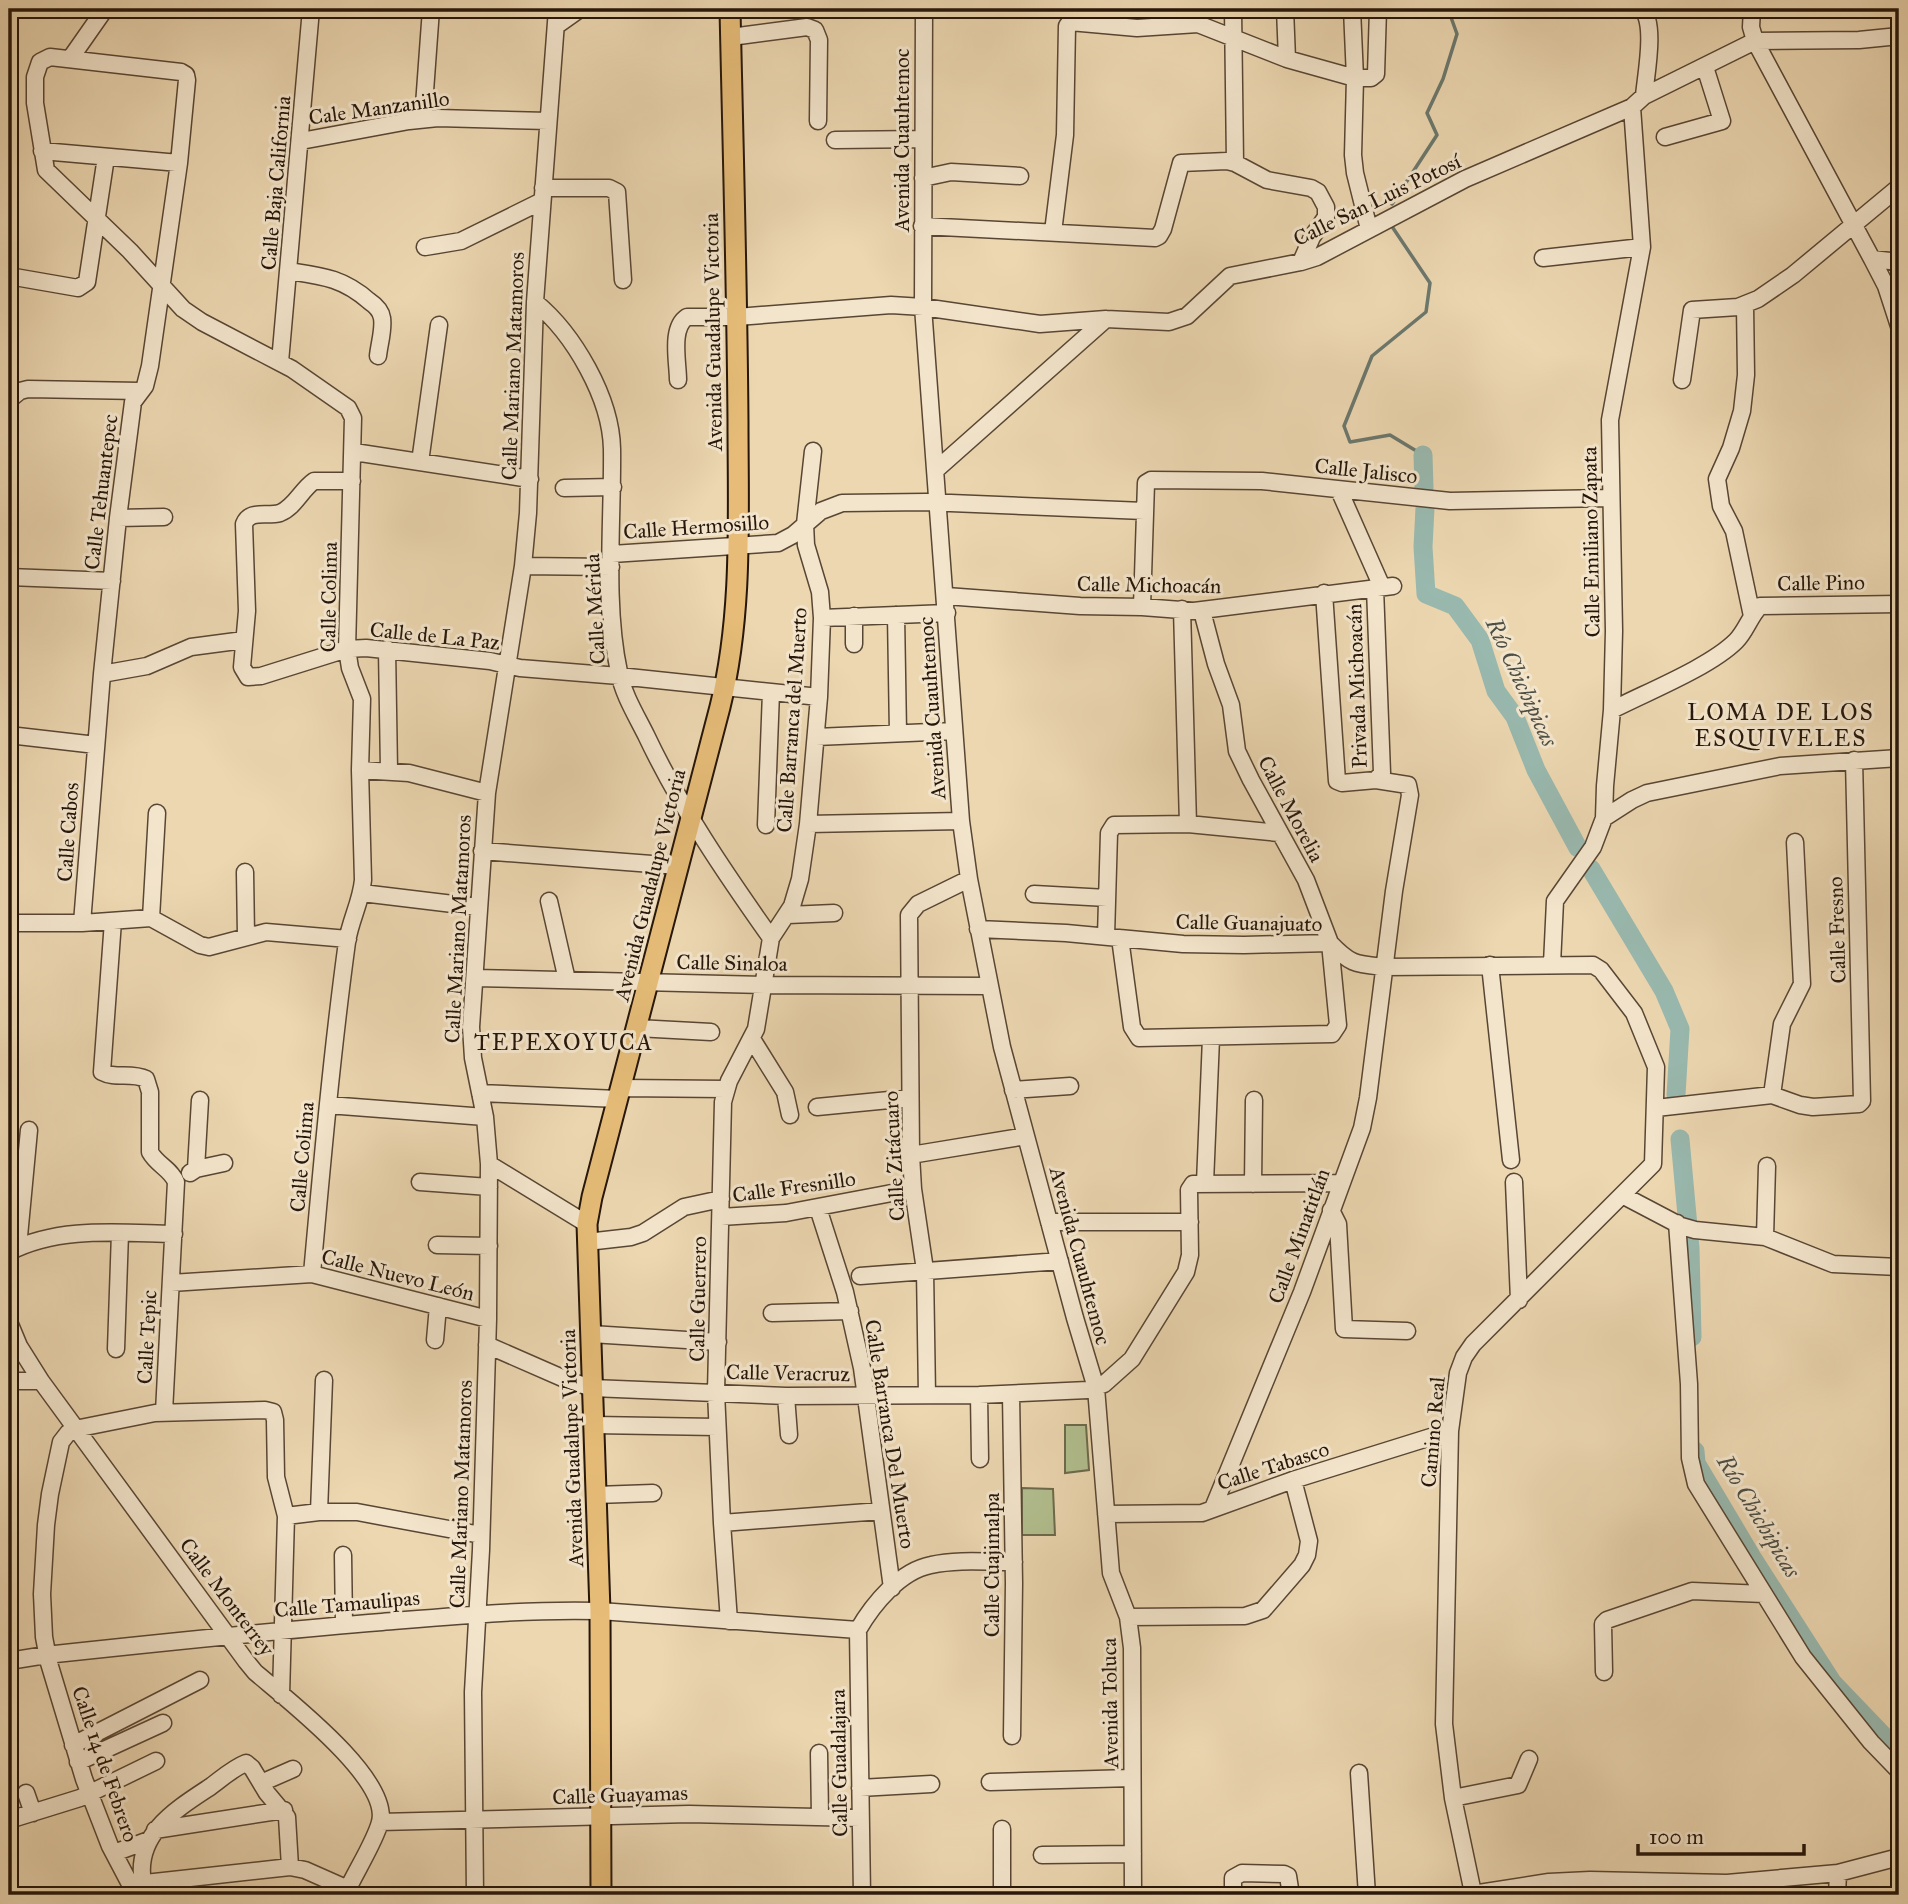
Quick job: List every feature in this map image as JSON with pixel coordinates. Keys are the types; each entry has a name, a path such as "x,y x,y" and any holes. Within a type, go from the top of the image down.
{"main road":[{"name":"Avenida Guadalupe Victoria","path":"601,1895 600,1611 587,1233 620,1093 725,687 730,654 738,548 737,317 730,9"}],"street":[{"path":"70,59 105,9"},
{"name":"Calle Baja California","path":"280,362 311,9"},
{"path":"423,119 431,9"},
{"name":"Calle Mariano Matamoros","path":"475,1895 473,1692 488,1319 489,1164 485,1118 471,1042 487,793 523,566 530,479 535,302 557,9"},
{"path":"556,26 580,9"},
{"name":"Avenida Cuauhtemoc","path":"923,9 923,307 961,821 988,986 1013,1090 1096,1388"},
{"path":"1233,9 1235,163"},
{"path":"1285,9 1287,59"},
{"path":"1352,9 1355,78 1353,155 1368,229"},
{"path":"1053,232 1066,125 1068,24 1101,17 1148,28 1192,23 1287,59 1355,78 1371,78 1376,74 1378,9"},
{"name":"Calle Emiliano Zapata","path":"1552,964 1555,901 1593,847 1604,818 1612,710 1614,631 1610,420 1642,247 1638,102 1649,22 1642,9"},
{"path":"1740,9 1886,286 1899,326"},
{"path":"1752,9 1753,34"},
{"path":"731,37 807,27 816,30 819,40 818,121"},
{"path":"1753,34 1860,40 1899,36"},
{"name":"Calle San Luis Potosí","path":"678,380 677,335 687,317 737,317 868,306 923,307 1040,324 1106,319 1169,322 1179,320 1195,310 1230,276 1317,257 1465,179 1638,102 1705,67 1753,34"},
{"name":"Calle Colima","path":"70,59 50,57 40,62 36,68 35,103 47,170 183,309 202,322 280,362 348,408 353,418 347,649 350,668 362,699 362,894 348,939 328,1105 312,1274"},
{"name":"Calle Tehuantepec","path":"70,59 181,72 186,75 187,87 149,374 133,402 111,581 96,745"},
{"path":"1665,137 1722,121 1705,67"},
{"name":"Cale Manzanillo","path":"301,141 423,119 474,117 548,121"},
{"path":"835,140 923,139"},
{"path":"42,151 178,163"},
{"path":"9,276 78,288 83,286 88,277 106,157"},
{"path":"922,226 1155,238 1163,229 1181,163 1220,160 1235,163 1267,180 1311,188 1321,196 1326,207 1326,217 1312,237 1301,262"},
{"path":"923,178 951,172 1020,176"},
{"path":"1682,380 1690,314 1695,308 1745,305 1793,275 1899,187"},
{"path":"425,247 461,241 542,194 609,188 617,192 623,280"},
{"path":"1543,258 1642,247"},
{"path":"1872,259 1899,262"},
{"path":"289,271 342,282 375,305 382,317 378,356"},
{"name":"Calle Mérida","path":"535,302 550,314 576,347 606,411 612,436 613,628 619,676 656,757 734,886 771,938"},
{"path":"1612,710 1727,649 1738,639 1752,616 1734,531 1721,506 1717,479 1731,448 1742,411 1746,375 1745,305"},
{"path":"937,470 1106,319"},
{"path":"420,462 439,325"},
{"path":"9,401 20,391 28,389 140,391"},
{"name":"Calle Barranca del Muerto","path":"764,985 771,938 788,915 800,879 816,737 822,618 820,592 808,558 805,524 813,451"},
{"path":"354,452 530,479"},
{"name":"Calle Jalisco","path":"1142,607 1146,482 1156,479 1262,481 1461,501 1611,498"},
{"name":"Calle de La Paz","path":"352,481 314,481 284,511 250,515 244,524 247,611 242,667 244,674 253,678 347,649 387,649 490,661 520,668 819,697"},
{"path":"564,488 613,488"},
{"path":"1339,490 1383,587"},
{"name":"Calle Hermosillo","path":"523,566 612,561 778,543 793,535 821,511 842,503 939,503"},
{"path":"939,503 1144,511"},
{"path":"118,518 164,517"},
{"path":"9,577 111,581"},
{"name":"Calle Michoacán","path":"946,596 1080,606 1202,611 1383,587"},
{"name":"Privada Michoacán","path":"1376,780 1382,774 1383,587"},
{"path":"1324,593 1336,778 1342,783 1376,780"},
{"name":"Calle Pino","path":"1752,616 1758,607 1763,605 1899,604"},
{"path":"1182,610 1188,824"},
{"name":"Calle Morelia","path":"1202,611 1231,705 1237,751 1306,880 1330,943 1338,1025 1332,1034 1211,1038"},
{"path":"822,618 947,613"},
{"path":"896,615 898,733"},
{"path":"853,644 854,616"},
{"path":"102,674 147,666 191,647 244,640"},
{"path":"387,649 389,771"},
{"path":"766,825 771,692"},
{"path":"816,737 954,731"},
{"path":"9,736 96,745"},
{"name":"Calle Cabos","path":"82,923 96,745"},
{"path":"1604,818 1647,793 1780,766 1899,758"},
{"name":"Calle Fresno","path":"1772,1095 1813,1107 1859,1104 1863,1098 1854,760"},
{"path":"360,770 389,771 487,793"},
{"name":"Calle Minatitlán","path":"1213,1508 1302,1293 1364,1118 1410,789 1408,785 1376,780"},
{"path":"150,918 157,813"},
{"path":"808,824 961,821"},
{"path":"1206,1183 1211,1038 1145,1039 1134,1034 1107,898 1109,833 1111,827 1118,824 1188,824 1279,833"},
{"path":"1656,1108 1772,1095 1782,1024 1802,984 1795,842"},
{"path":"482,851 678,866"},
{"path":"245,872 246,936"},
{"name":"Calle Zitácuaro","path":"927,1395 925,1270 913,1189 909,915 918,904 969,879"},
{"path":"362,894 478,907"},
{"path":"1034,894 1107,898"},
{"path":"549,901 566,980"},
{"path":"788,915 835,913"},
{"path":"9,923 82,923 150,918 200,945 209,947 246,936 276,932 348,939"},
{"path":"113,921 102,1067 104,1074 137,1075 146,1079 150,1091 150,1152 154,1160 174,1176 176,1182 196,1169 225,1163"},
{"name":"Calle Guanajuato","path":"978,929 1207,945 1330,943 1354,964 1385,967 1552,964"},
{"name":"Camino Real","path":"1470,1894 1453,1798 1444,1724 1450,1431 1458,1373 1473,1344 1653,1164 1656,1067 1634,1013 1597,967 1552,964"},
{"path":"1490,965 1511,1160"},
{"name":"Calle Sinaloa","path":"475,978 764,985 988,986"},
{"name":"Calle Guerrero","path":"729,1621 716,1392 722,1113 726,1089 752,1039 760,1013 764,985"},
{"path":"637,1028 712,1032"},
{"path":"752,1039 785,1092 790,1115"},
{"path":"1013,1090 1070,1086"},
{"path":"480,1093 620,1093 726,1089"},
{"path":"817,1107 910,1098"},
{"path":"196,1169 200,1100"},
{"path":"1253,1184 1254,1100"},
{"path":"328,1105 485,1118"},
{"path":"29,1130 13,1249 34,1241 73,1234 174,1234"},
{"path":"912,1155 1026,1136"},
{"path":"489,1164 587,1233"},
{"path":"1765,1237 1766,1166"},
{"name":"Calle Tepic","path":"75,1429 164,1412 176,1182"},
{"path":"420,1182 489,1187"},
{"path":"1514,1182 1519,1300"},
{"path":"1096,1388 1132,1359 1186,1272 1190,1255 1189,1190 1193,1184 1341,1183"},
{"name":"Calle Fresnillo","path":"721,1217 762,1216 818,1208 913,1189"},
{"path":"1622,1195 1684,1226 1765,1237 1798,1248 1825,1262 1899,1267"},
{"name":"Calle Fresnillo","path":"587,1233 631,1237 643,1233 684,1207 721,1199"},
{"name":"Calle Barranca Del Muerto","path":"818,1208 850,1311 866,1395 892,1588"},
{"path":"1331,1210 1338,1224 1344,1329 1408,1331"},
{"path":"1049,1222 1190,1222"},
{"path":"1684,1226 1693,1474 1696,1484 1803,1657 1871,1742 1899,1771"},
{"path":"116,1349 120,1233"},
{"path":"437,1245 489,1246"},
{"path":"860,1276 1059,1261"},
{"name":"Calle Nuevo León","path":"171,1283 312,1274 488,1319"},
{"path":"435,1340 438,1306"},
{"path":"772,1313 850,1311"},
{"name":"Calle Monterrey","path":"9,1322 19,1346 41,1381 255,1672 334,1741 356,1766 379,1801 380,1822"},
{"path":"591,1334 718,1342"},
{"name":"Calle Veracruz","path":"487,1345 592,1388 786,1396 978,1395 1096,1388"},
{"path":"319,1512 324,1380"},
{"path":"9,1381 41,1381"},
{"name":"Avenida Toluca","path":"1096,1388 1111,1573 1128,1616 1132,1648 1133,1895"},
{"name":"Calle Cuajimalpa","path":"1011,1394 1014,1562 1012,1736"},
{"path":"978,1395 980,1459"},
{"path":"786,1396 789,1435"},
{"path":"164,1412 273,1412 276,1477 286,1517 281,1695"},
{"path":"594,1424 717,1427"},
{"path":"46,1655 42,1594 50,1494 61,1442 75,1429"},
{"name":"Calle Tabasco","path":"1106,1514 1202,1513 1293,1480 1450,1431"},
{"path":"1128,1616 1245,1616 1263,1610 1302,1565 1309,1548 1293,1480"},
{"path":"596,1494 653,1493"},
{"path":"722,1522 881,1511"},
{"path":"286,1517 319,1512 357,1512 481,1535"},
{"path":"342,1555 344,1625"},
{"path":"858,1630 868,1614 911,1572 932,1564 1014,1562"},
{"path":"1604,1672 1603,1624 1607,1620 1692,1591 1764,1594"},
{"name":"Calle Tamaulipas","path":"9,1661 227,1636 477,1614 600,1611 858,1630"},
{"name":"Calle Guadalajara","path":"858,1630 862,1895"},
{"name":"Calle 14 de Febrero","path":"46,1655 90,1794 114,1853 134,1888"},
{"path":"73,1745 200,1680"},
{"path":"78,1762 163,1723"},
{"path":"819,1753 820,1816"},
{"path":"1453,1798 1518,1785 1530,1759"},
{"path":"9,1819 90,1794 156,1761"},
{"path":"290,1867 289,1826 284,1810 249,1764 243,1764 176,1809 152,1835 134,1888 180,1887 290,1867 305,1870 346,1892 380,1822"},
{"path":"261,1783 293,1769"},
{"path":"1359,1773 1367,1895"},
{"path":"989,1782 1132,1778"},
{"path":"860,1788 931,1784"},
{"path":"26,1793 33,1813"},
{"path":"114,1853 152,1835 284,1810"},
{"name":"Calle Guayamas","path":"380,1822 722,1813 860,1818"},
{"path":"1002,1829 1002,1895"},
{"path":"1042,1855 1133,1854"},
{"path":"1470,1894 1549,1882 1650,1888 1838,1873 1899,1857"},
{"path":"1233,1895 1233,1878 1242,1873 1284,1874 1288,1876 1292,1895"},
{"path":"1837,1895 1838,1873"}],"green space":[{"path":"1065,1425 1086,1425 1089,1470 1065,1473"},
{"path":"1022,1488 1053,1489 1055,1535 1022,1535"}],"waterway":[{"path":"1392,204 1437,135 1427,113 1443,79 1457,34 1448,9"},
{"path":"1393,228 1430,283 1426,312 1372,356 1344,426 1350,442 1390,435 1423,455"},
{"name":"Río Chichipicas","path":"1423,455 1424,488"},
{"name":"Río Chichipicas","path":"1425,508 1423,547 1426,594 1455,606 1480,640 1496,691 1515,717 1536,770 1578,848"},
{"name":"Río Chichipicas","path":"1591,869 1664,991 1680,1029 1676,1095"},
{"name":"Río Chichipicas","path":"1680,1139 1690,1248 1692,1337"},
{"name":"Río Chichipicas","path":"1695,1451 1696,1463 1753,1559 1832,1682 1899,1752"}],"district":[{"name":"LOMA DE LOS ESQUIVELES","path":"1781,725"},
{"name":"TEPEXOYUCA","path":"564,1042"}]}
